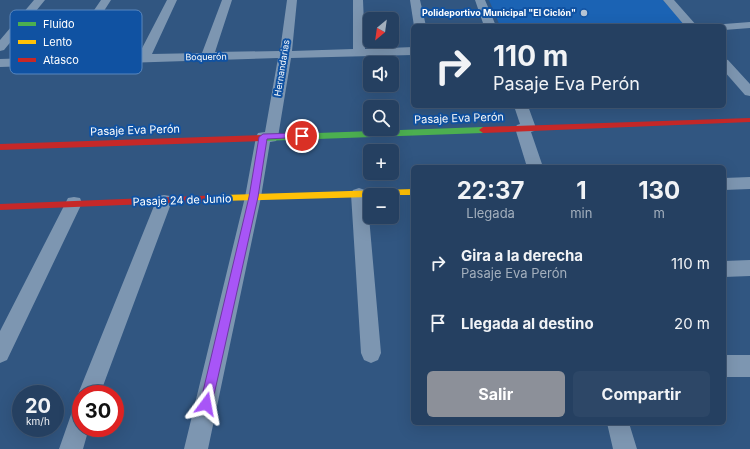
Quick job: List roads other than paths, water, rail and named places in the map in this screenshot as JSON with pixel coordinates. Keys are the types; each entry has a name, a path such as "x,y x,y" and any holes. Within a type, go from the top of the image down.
{"street":[{"path":"31,10 40,0"},
{"path":"99,10 106,0"},
{"path":"144,57 172,0"},
{"path":"207,57 227,0"},
{"name":"Hernandarias","path":"196,449 285,55 292,0"},
{"path":"358,0 359,53"},
{"path":"415,0 420,24"},
{"path":"480,0 489,24"},
{"path":"668,0 689,24"},
{"path":"726,26 750,26"},
{"path":"0,47 10,35"},
{"name":"Boquerón","path":"144,57 207,57 411,51"},
{"name":"Boquerón","path":"0,62 10,62"},
{"path":"726,65 750,92"},
{"path":"521,108 534,165"},
{"name":"Pasaje Eva Perón","path":"0,147 750,120"},
{"path":"726,184 750,183"},
{"name":"Pasaje 24 de Junio","path":"0,207 74,202 164,201 411,192"},
{"path":"359,194 371,353"},
{"path":"92,385 164,201"},
{"path":"0,353 74,202"},
{"path":"726,268 750,268"},
{"path":"726,366 750,366"},
{"path":"619,425 625,449"},
{"path":"71,449 75,437"}],"place":[{"name":"Polideportivo Municipal \"El Ciclón\"","path":"584,13"}]}
